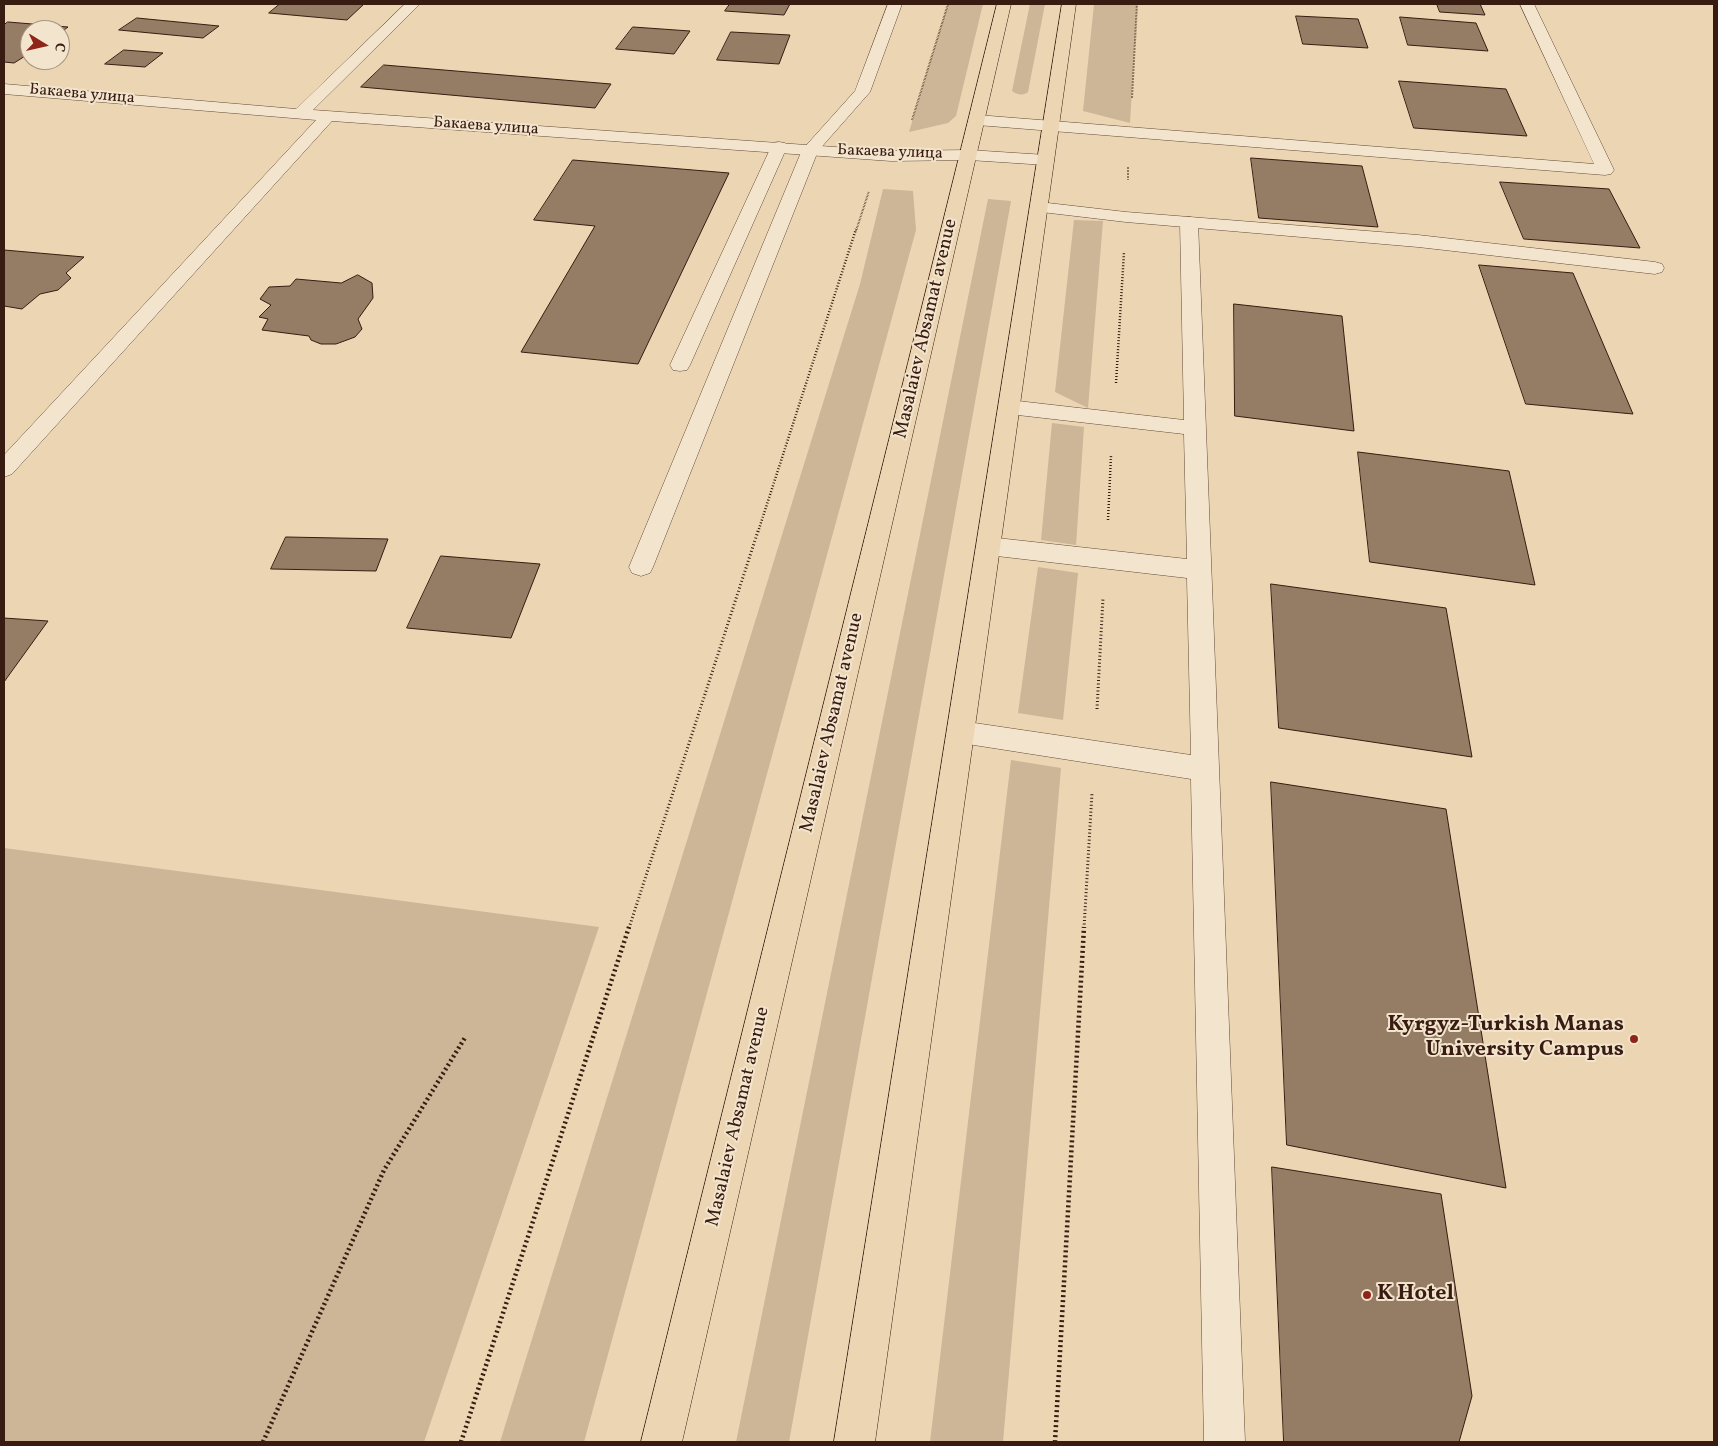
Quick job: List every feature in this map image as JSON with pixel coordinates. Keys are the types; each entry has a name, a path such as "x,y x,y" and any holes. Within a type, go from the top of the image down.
{"main road":[{"name":"Masalaiev Absamat avenue","path":"661,1442 1004,4"},
{"path":"854,1442 1069,4"}],"street":[{"path":"301,113 414,4"},
{"path":"641,567 810,150 862,92 895,4"},
{"path":"977,120 1605,170 1526,4"},
{"name":"Бакаева улица","path":"4,89 328,116 891,156 969,154 1046,160"},
{"path":"4,469 328,116"},
{"path":"680,365 779,148"},
{"path":"1039,207 1189,222 1418,241 1655,268"},
{"path":"1189,222 1224,1442"},
{"path":"1009,407 1194,428"},
{"path":"988,546 1200,570"},
{"path":"961,732 1206,768"}],"path":[{"path":"912,123 948,4"},
{"path":"461,1442 870,188"},
{"path":"263,1442 384,1170 466,1036"}],"shaded area":[{"path":"948,4 983,4 956,116 948,123 909,132"},
{"path":"1030,4 1045,4 1028,92 1020,94 1012,91"},
{"path":"1094,4 1137,4 1130,123 1083,111"},
{"path":"883,189 913,191 916,230 584,1442 500,1442 860,284"},
{"path":"988,199 1011,201 789,1442 736,1442"},
{"path":"1074,220 1103,221 1088,408 1055,392"},
{"path":"1052,423 1084,427 1076,545 1041,540"},
{"path":"1038,567 1078,573 1063,720 1018,713"},
{"path":"1011,760 1061,768 1003,1442 930,1442"},
{"path":"4,848 599,927 424,1442 4,1442"}],"building":[{"path":"280,4 364,4 347,20 269,13"},
{"path":"730,4 790,4 784,15 725,11"},
{"path":"1437,4 1480,4 1485,15 1440,12"},
{"path":"1296,16 1358,19 1368,48 1303,44"},
{"path":"1400,17 1476,23 1488,51 1408,45"},
{"path":"137,18 219,26 203,38 119,30"},
{"path":"8,22 20,23 20,59 14,63 4,62 4,25"},
{"path":"633,27 690,31 674,54 616,49"},
{"path":"731,32 790,35 779,64 717,60"},
{"path":"124,50 163,53 145,67 105,64"},
{"path":"384,65 611,84 595,108 361,87"},
{"path":"1399,81 1506,89 1527,136 1414,128"},
{"path":"1251,158 1362,166 1378,227 1259,218"},
{"path":"573,160 729,173 638,364 521,352 595,226 534,220"},
{"path":"1500,182 1609,189 1640,248 1524,239"},
{"path":"4,250 84,257 66,273 71,278 58,290 40,294 22,309 4,306"},
{"path":"1479,265 1573,273 1633,414 1526,404"},
{"path":"358,275 372,283 373,298 358,319 362,329 355,337 336,344 321,344 311,340 309,336 262,330 268,319 259,317 271,305 260,299 269,287 290,286 296,279 341,283"},
{"path":"1234,304 1342,316 1354,431 1235,416"},
{"path":"1358,452 1509,471 1535,585 1370,562"},
{"path":"286,537 388,539 376,571 271,569"},
{"path":"441,556 540,564 511,638 407,628"},
{"path":"1271,584 1446,608 1472,757 1279,728"},
{"path":"4,618 48,621 4,682"},
{"path":"1271,782 1446,809 1506,1188 1287,1145"},
{"name":"K Hotel","path":"1272,1167 1441,1194 1472,1396 1459,1442 1284,1442"}],"place":[{"name":"Kyrgyz-Turkish Manas University Campus","path":"1634,1039"},
{"name":"K Hotel","path":"1367,1295"}]}
